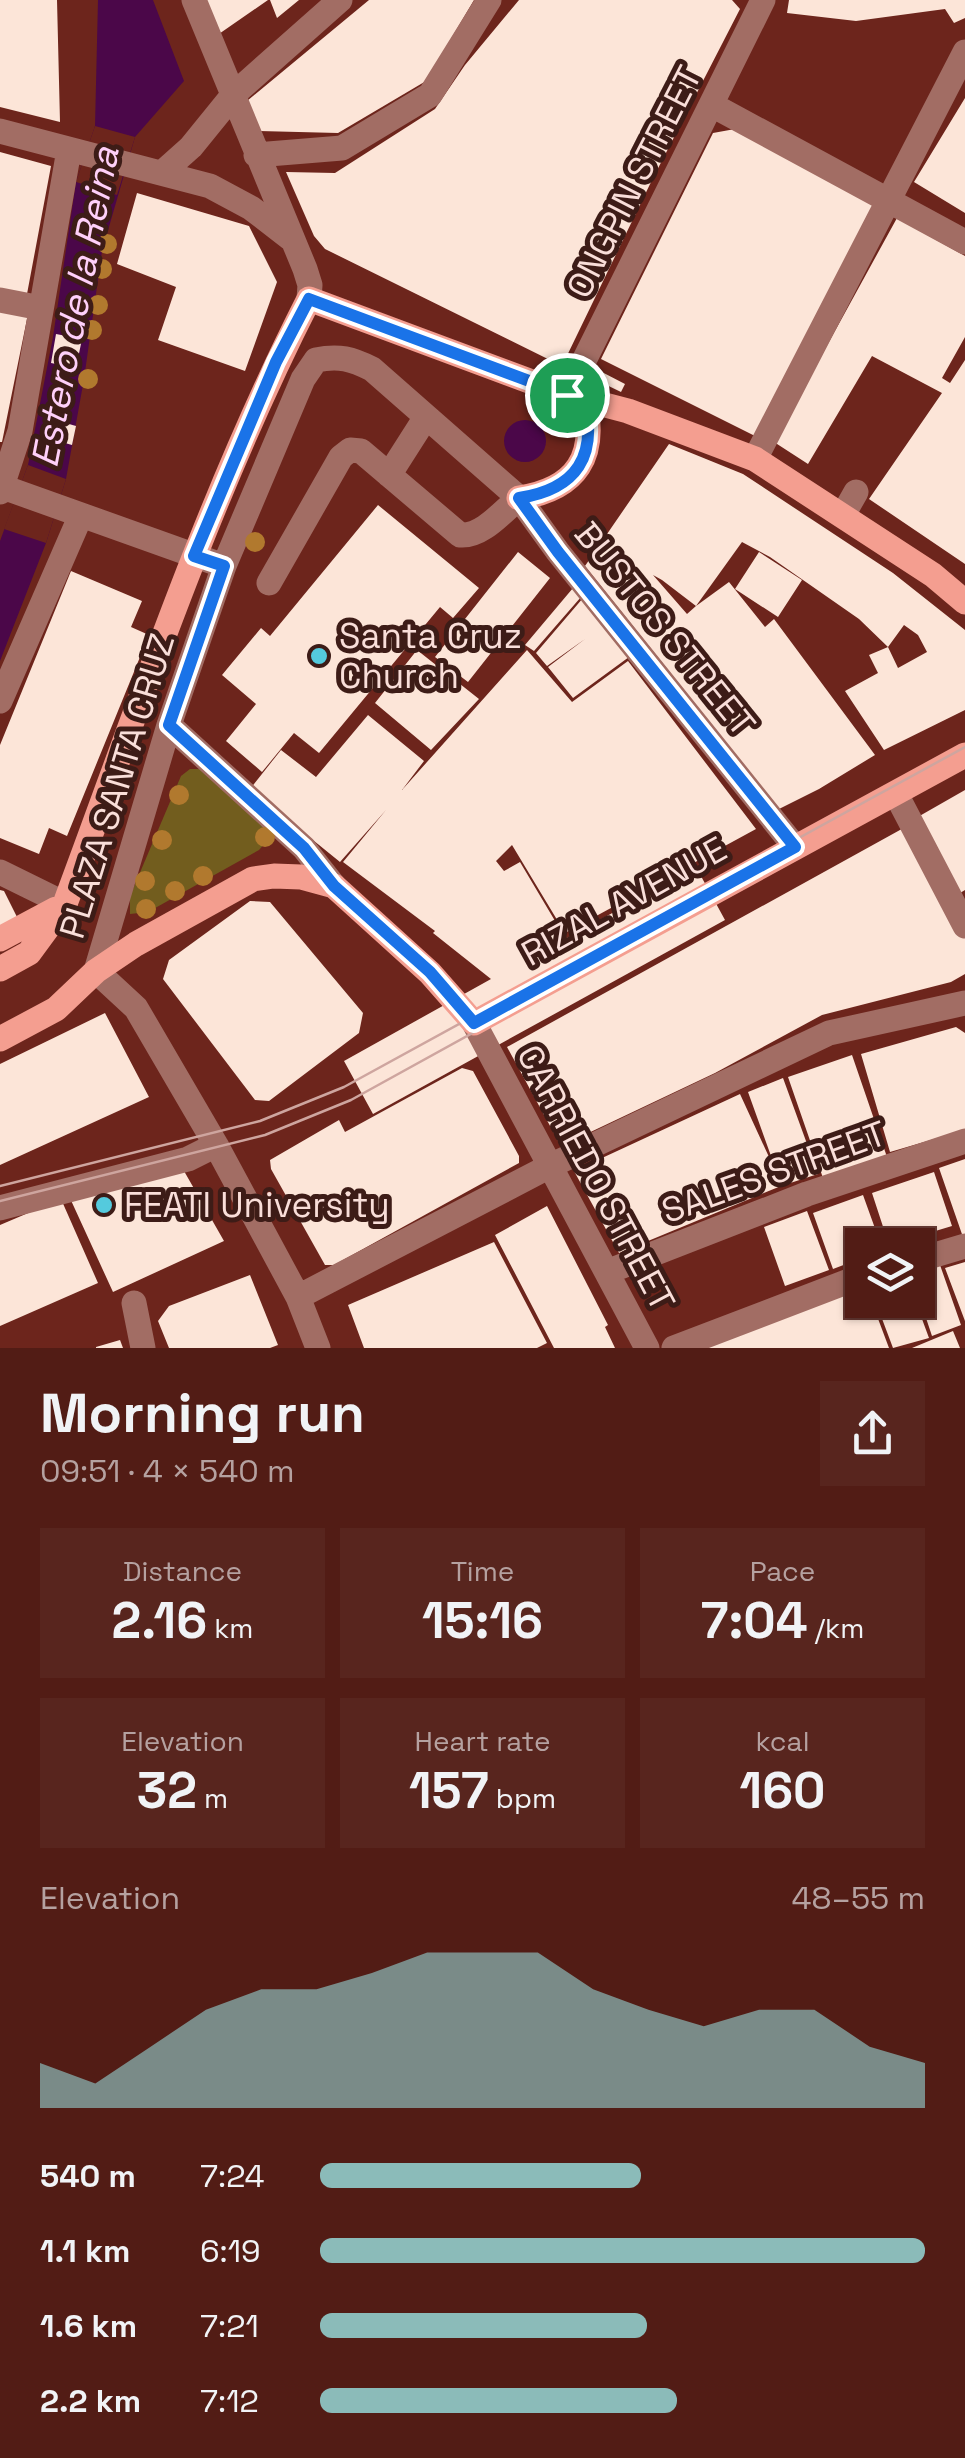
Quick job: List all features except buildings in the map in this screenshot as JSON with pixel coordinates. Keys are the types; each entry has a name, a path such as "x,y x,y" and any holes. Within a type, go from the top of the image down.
{"main road":[{"path":"309,299 755,459 933,575 965,602"},
{"name":"PLAZA SANTA CRUZ","path":"0,969 29,953 65,904 194,556 276,362 309,299"},
{"path":"519,498 547,494 570,478 586,455 591,426 575,397"},
{"name":"RIZAL AVENUE","path":"474,1023 965,755"},
{"path":"0,1020 96,971 136,944 253,880 301,877 334,886"},
{"name":"CARRIEDO STREET","path":"334,886 430,972 474,1023"},
{"path":"0,939 65,904"},
{"path":"0,1040 56,1009 96,971"}],"street":[{"path":"194,0 310,284 309,299"},
{"path":"163,172 191,147 234,94 340,0"},
{"path":"256,155 342,148 430,95 490,0"},
{"name":"ONGPIN STREET","path":"575,397 757,3"},
{"path":"755,459 965,52"},
{"path":"712,105 965,242"},
{"path":"0,131 210,186 250,208 290,238"},
{"path":"78,152 40,308 20,431 5,489 224,566"},
{"path":"0,300 40,308"},
{"name":"BUSTOS STREET","path":"332,357 350,358 372,369 519,498 570,568 795,847"},
{"name":"PLAZA SANTA CRUZ","path":"96,971 169,725 224,566 303,378 316,360 332,357"},
{"path":"390,475 426,417"},
{"path":"269,583 341,457 350,450 361,451 460,535 470,536 479,531 519,498"},
{"path":"843,515 856,492"},
{"path":"0,701 69,511"},
{"path":"169,725 304,848 334,886"},
{"path":"896,794 965,926"},
{"path":"0,872 65,904"},
{"path":"96,971 136,1008 216,1144 298,1297 318,1348"},
{"path":"298,1297 550,1166 829,1033 965,1004"},
{"name":"CARRIEDO STREET","path":"474,1023 648,1348"},
{"name":"SALES STREET","path":"607,1272 807,1194 965,1141"},
{"path":"0,1208 188,1159 216,1144"},
{"path":"935,1255 965,1246"},
{"path":"674,1348 845,1283"},
{"path":"134,1303 143,1348"}],"shaded area":[{"path":"190,769 202,769 274,833 259,850 148,912 130,914 130,896 181,776"}],"water":[{"name":"Estero de la Reina","path":"98,0 153,0 184,81 135,137 102,251 66,479 46,543 0,661 0,541 28,465 53,337 76,182 95,126"},
{"path":"525,420 540,426 546,441 540,456 525,462 510,456 504,441 510,426"}],"pier":[{"path":"95,126 135,137 117,195 76,182"},
{"path":"28,465 66,479 46,543 4,529"}],"tram line":[{"path":"0,1186 260,1121 344,1087 965,747"},
{"path":"0,1201 265,1135 351,1100 779,864"}],"place":[{"name":"Santa Cruz Church","path":"319,656"},
{"name":"FEATI University","path":"104,1205"}],"route":[{"path":"309,299 567,395 584,399 591,426 586,455 570,478 547,494 519,498 795,847 474,1023 430,972 334,886 304,848 169,725 224,566 194,556 276,362 309,299"}]}
